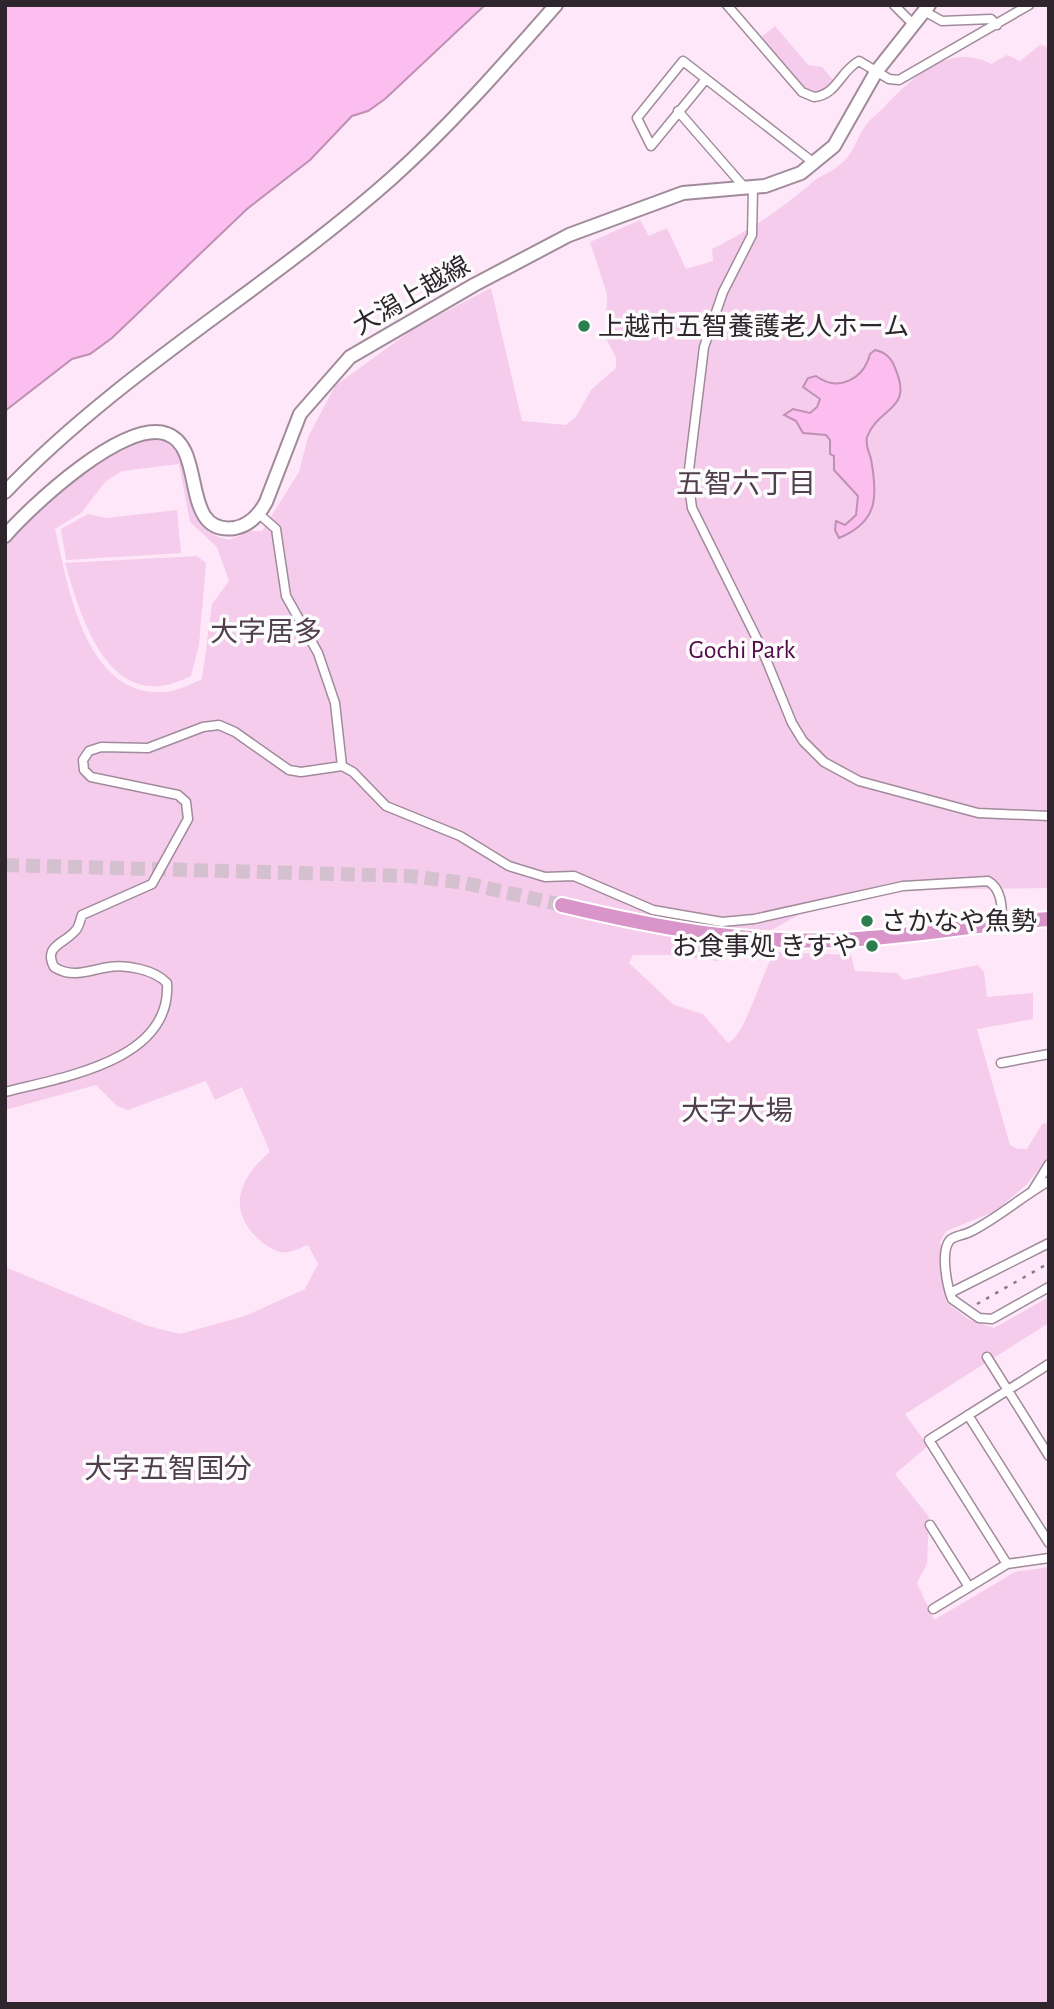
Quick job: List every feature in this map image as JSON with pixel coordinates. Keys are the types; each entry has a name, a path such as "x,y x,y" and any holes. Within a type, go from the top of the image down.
{"highway":[{"path":"562,905 658,928 730,939 858,939 1049,919"}],"main road":[{"path":"5,492 73,427 125,384 391,179 451,121 556,5"},
{"name":"大潟上越線","path":"259,514 300,414 350,357 515,261 569,234 676,195 707,189 749,188 788,179 814,163 834,146 876,72 926,8"},
{"path":"5,536 40,498 57,484 124,441 150,432 170,435 181,446 199,505 214,526 228,528 244,525 259,514"}],"street":[{"path":"727,5 807,97 828,94 848,69 859,61 876,72 899,80 1029,5"},
{"path":"894,5 913,24"},
{"path":"926,8 936,21 990,19 997,25"},
{"path":"706,79 651,146 637,118 683,61 814,163"},
{"path":"678,111 749,188 751,235 723,292 704,347 688,478 692,508 761,647 792,723 814,753 833,768 859,781 978,813 1049,816"},
{"path":"259,514 276,529 286,596 327,673 335,704 342,766"},
{"path":"5,1092 115,1058 149,1037 164,1015 167,983 158,974 113,966 94,972 63,972 54,967 50,959 53,948 76,931 82,915 152,884 188,819 186,802 178,795 91,777 84,770 83,760 89,751 101,747 148,748 204,727 219,725 235,732 289,770 301,772 342,766 358,775 386,806 460,836 509,866 545,877 574,876 653,910 732,921 754,919 902,886 988,881 994,884 999,895 1002,922"},
{"path":"1001,1063 1049,1054"},
{"path":"1033,1190 1049,1164"},
{"path":"1049,1181 999,1216 948,1242 946,1259 950,1293 958,1304 985,1320 1049,1287"},
{"path":"950,1293 1049,1243"},
{"path":"987,1357 1049,1456"},
{"path":"1007,1563 929,1440 1047,1368"},
{"path":"968,1415 1049,1543"},
{"path":"930,1525 969,1587"},
{"path":"933,1609 1007,1563 1049,1558"}],"green space":[{"path":"775,26 808,65 822,67 834,81 817,93 805,90 760,38"},
{"name":"Gochi Park","path":"1040,45 1046,46 1049,51 1049,888 896,890 855,897 802,913 717,961 674,955 633,955 629,963 674,1005 703,1014 728,1043 741,1028 775,952 851,955 855,971 897,973 904,980 978,965 984,972 987,997 1033,993 1033,1019 977,1029 1010,1145 1027,1149 1042,1124 1049,1122 1049,1156 1027,1184 996,1211 946,1231 940,1242 946,1302 968,1319 994,1328 1049,1297 1049,1323 905,1414 928,1446 895,1474 929,1517 927,1564 917,1583 934,1620 1015,1572 1049,1567 1049,2004 5,2004 5,1267 148,1326 180,1334 245,1316 305,1289 318,1264 308,1245 288,1252 275,1250 251,1232 244,1220 240,1196 244,1185 250,1173 270,1152 242,1087 215,1100 206,1081 128,1110 117,1106 96,1085 5,1110 5,546 41,505 85,470 126,447 145,440 161,439 174,445 182,457 187,471 193,512 200,524 211,533 229,540 250,531 262,531 299,472 308,437 335,386 416,327 491,288 522,421 566,425 576,417 591,390 616,368 616,358 606,338 607,294 590,242 640,220 649,236 667,228 686,269 713,261 712,249 765,218 843,162 869,122 920,74 947,60 961,57 976,58 991,64 1007,55 1020,61","holes":["179,464 190,522 217,547 229,581 212,604 202,679 166,692 139,689 116,678 99,659 85,634 66,580 55,529 81,513 106,481 122,471"]},
{"path":"177,510 181,553 66,560 61,529 88,514 106,518"},
{"path":"197,556 206,563 199,645 191,676 163,686 140,684 120,674 104,657 91,635 80,611 65,563"}],"shaded area":[{"path":"5,5 485,5 385,99 368,111 352,116 310,160 247,209 112,338 90,354 72,359 5,411"},
{"path":"875,350 885,354 892,362 900,382 900,393 898,401 872,427 867,437 874,485 872,507 861,524 839,538 835,530 836,521 845,525 856,515 858,496 834,470 834,456 830,454 830,440 826,435 803,433 796,421 784,415 793,409 810,413 817,407 820,399 803,387 808,378 816,376 825,381 842,383 862,370"}],"tunnel":[{"path":"5,865 410,876 465,883 562,905"}],"railway":[{"path":"977,1304 1049,1263"}],"place":[{"name":"上越市五智養護老人ホーム","path":"584,326"},
{"name":"さかなや魚勢","path":"867,921"},
{"name":"お食事処 きすや","path":"872,946"}],"district":[{"name":"五智六丁目","path":"746,483"},
{"name":"大字居多","path":"266,631"},
{"name":"大字大場","path":"737,1110"},
{"name":"大字五智国分","path":"168,1468"}]}
